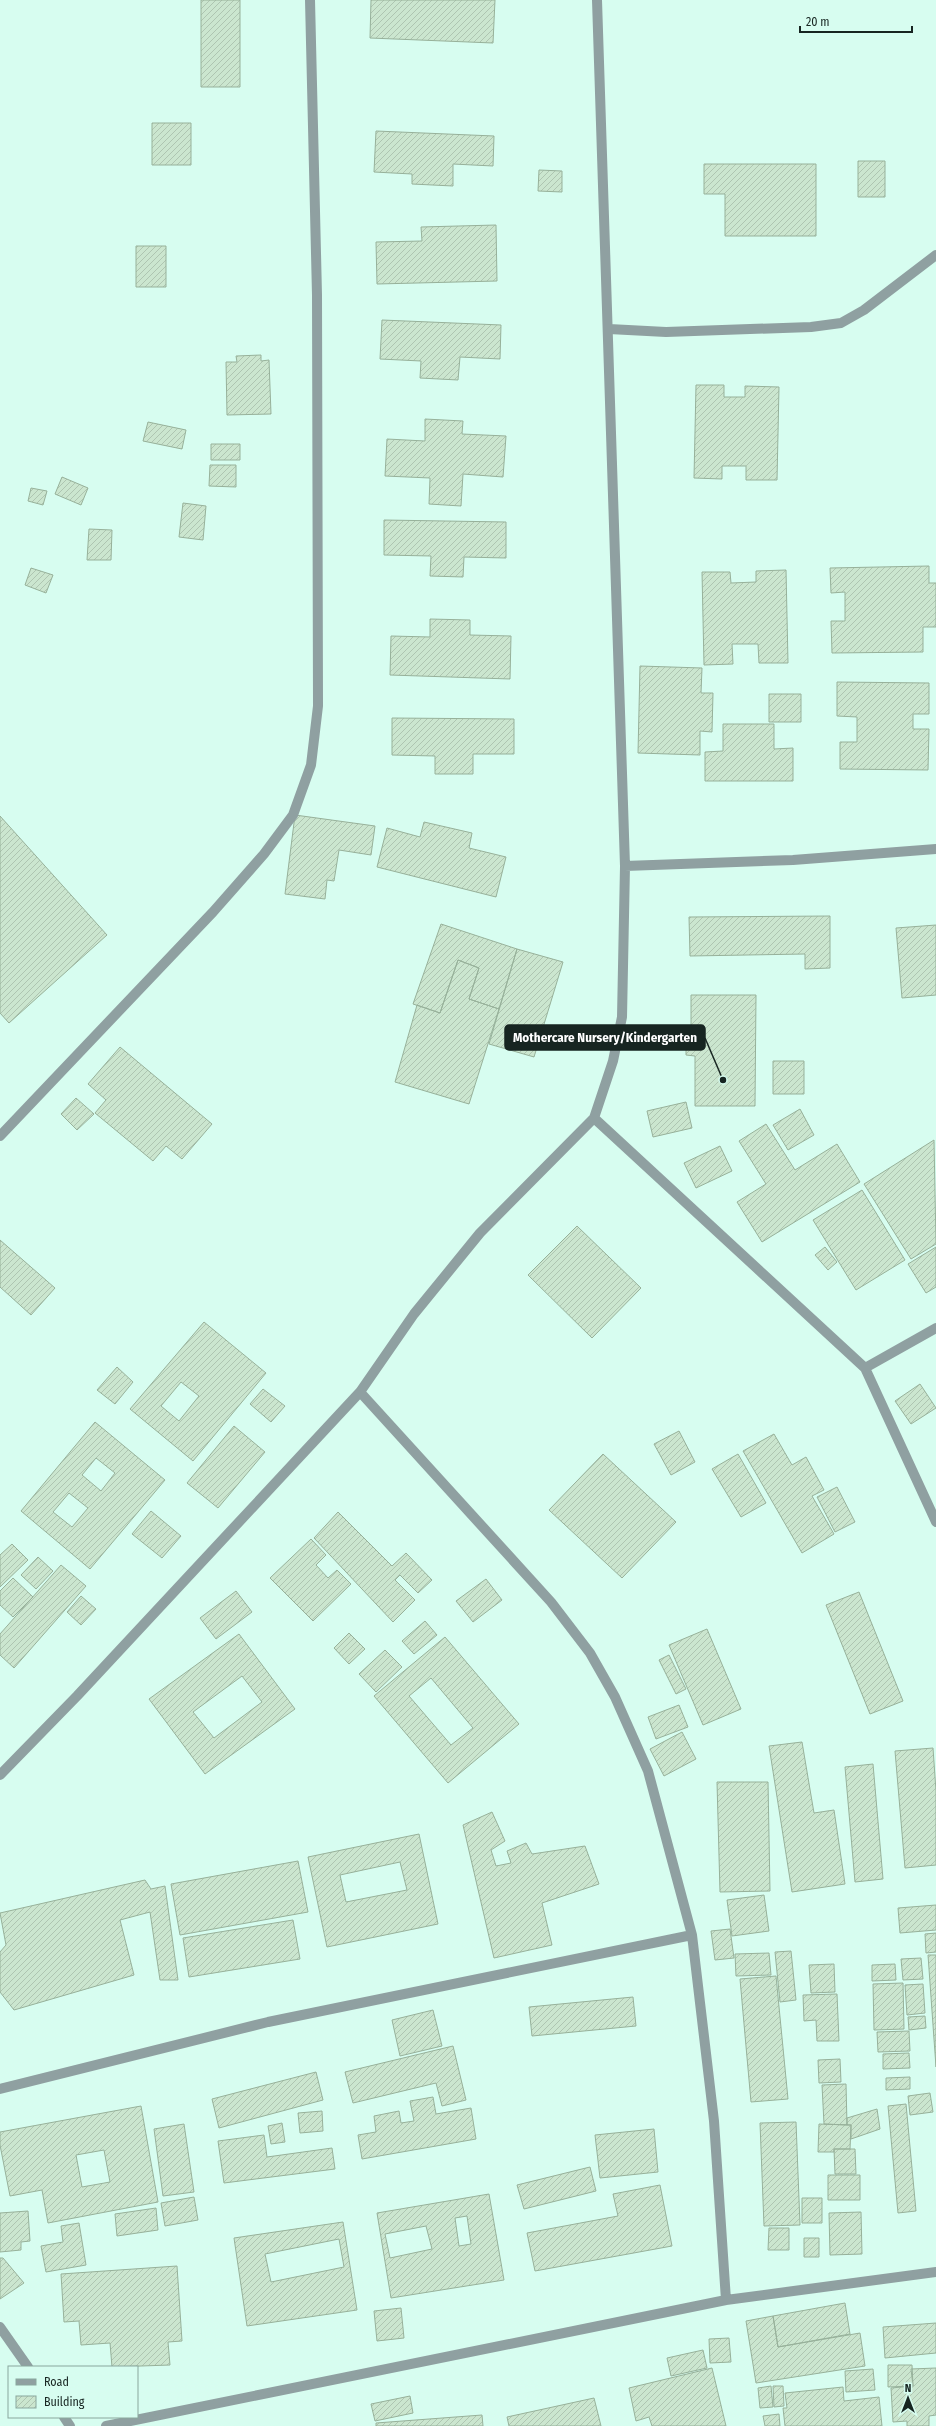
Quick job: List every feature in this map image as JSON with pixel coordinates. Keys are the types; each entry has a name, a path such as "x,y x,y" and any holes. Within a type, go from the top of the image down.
{"street":[{"path":"0,1136 213,912 264,854 293,815 311,765 318,706 317,295 310,0"},
{"path":"0,1775 83,1690 360,1392 414,1314 480,1233 594,1118 613,1061 622,1017 625,866 609,329 597,0"},
{"path":"609,329 673,332 811,327 841,323 864,310 936,255"},
{"path":"625,866 793,860 936,849"},
{"path":"594,1118 865,1368 936,1522"},
{"path":"865,1368 936,1328"},
{"path":"360,1392 551,1602 590,1653 614,1698 648,1771 692,1935 714,2121 726,2300"},
{"path":"0,2089 268,2022 692,1935"},
{"path":"106,2426 726,2300 936,2272"},
{"path":"0,2327 27,2366"}],"building":[{"path":"201,0 240,0 240,87 201,87"},
{"path":"371,0 495,0 493,43 370,38"},
{"path":"152,123 191,123 191,165 152,165"},
{"path":"376,131 494,136 493,166 453,164 453,186 412,184 412,174 374,172"},
{"path":"858,161 885,161 885,197 858,197"},
{"path":"704,164 816,164 816,236 725,236 725,194 704,194"},
{"path":"539,170 562,171 562,192 538,191"},
{"path":"496,225 497,281 377,284 376,242 422,241 421,227"},
{"path":"136,246 166,246 166,287 136,287"},
{"path":"382,320 501,325 500,359 460,357 458,380 420,378 421,361 380,359"},
{"path":"261,355 261,361 269,360 271,414 227,415 226,362 237,362 236,356"},
{"path":"696,385 724,385 724,397 745,397 745,386 779,387 777,480 746,480 746,466 722,466 722,479 694,478"},
{"path":"425,419 463,421 462,434 506,436 503,477 463,474 461,506 429,504 430,478 385,476 387,439 425,441"},
{"path":"148,422 186,430 182,449 143,441"},
{"path":"211,444 240,444 240,460 211,460"},
{"path":"210,465 236,465 236,487 209,486"},
{"path":"62,477 88,488 81,505 55,494"},
{"path":"31,488 47,491 43,505 28,501"},
{"path":"183,503 206,506 203,540 179,537"},
{"path":"384,520 506,522 506,558 464,557 463,577 430,576 431,556 384,555"},
{"path":"89,529 112,530 111,560 87,560"},
{"path":"929,566 929,583 936,583 936,627 923,627 923,652 832,653 831,621 845,621 845,592 831,593 830,568"},
{"path":"31,568 53,575 46,593 25,585"},
{"path":"786,570 788,663 759,663 758,644 732,644 733,664 704,665 702,572 730,572 731,583 756,582 756,571"},
{"path":"430,619 470,620 470,635 511,636 510,679 390,675 391,636 430,637"},
{"path":"640,666 702,668 701,693 713,693 712,732 700,731 700,755 638,753"},
{"path":"837,682 929,683 929,714 913,714 913,729 929,729 928,770 840,769 840,742 857,742 857,717 837,716"},
{"path":"769,694 801,694 801,722 769,722"},
{"path":"392,718 514,719 514,754 473,754 473,774 435,774 435,756 392,755"},
{"path":"723,724 774,724 774,749 793,748 793,781 705,781 705,752 723,751"},
{"path":"295,815 375,826 371,855 339,850 334,881 327,880 325,899 285,894"},
{"path":"0,816 107,935 9,1023 0,1013"},
{"path":"424,822 472,833 469,848 506,857 496,897 377,867 387,828 420,837"},
{"path":"830,916 830,968 805,969 805,954 690,956 689,917"},
{"path":"441,924 517,949 499,1009 469,999 479,968 458,960 440,1013 413,1004"},
{"path":"936,925 936,995 902,998 896,928"},
{"path":"517,949 563,962 534,1057 489,1044"},
{"path":"458,960 479,968 469,999 499,1009 469,1104 395,1082 417,1005 440,1013"},
{"path":"691,995 756,995 755,1106 695,1106 695,1056 686,1055 686,1028 691,1028"},
{"path":"120,1047 212,1124 182,1159 166,1146 153,1161 95,1113 106,1100 88,1084"},
{"path":"773,1061 804,1061 804,1094 773,1094"},
{"path":"76,1098 94,1114 77,1130 61,1114"},
{"path":"686,1102 692,1128 653,1137 647,1111"},
{"path":"800,1109 814,1135 788,1150 773,1125"},
{"path":"766,1124 795,1170 837,1144 860,1182 762,1242 737,1202 766,1184 739,1141"},
{"path":"934,1140 936,1244 911,1259 864,1184"},
{"path":"720,1146 732,1171 696,1188 684,1163"},
{"path":"862,1190 905,1260 856,1290 813,1220"},
{"path":"577,1226 641,1288 592,1338 528,1275"},
{"path":"0,1240 55,1288 31,1315 0,1287"},
{"path":"825,1247 837,1262 828,1270 815,1255"},
{"path":"936,1247 936,1287 926,1293 908,1264"},
{"path":"204,1322 266,1373 193,1461 130,1409","holes":["181,1382 199,1396 179,1421 161,1406"]},
{"path":"117,1367 133,1382 115,1404 97,1390"},
{"path":"920,1384 936,1408 911,1424 895,1401"},
{"path":"263,1389 285,1406 271,1422 250,1404"},
{"path":"95,1422 165,1480 90,1569 21,1511","holes":["96,1458 115,1473 101,1491 82,1475","69,1493 88,1508 72,1527 53,1512"]},
{"path":"234,1426 265,1452 218,1508 187,1483"},
{"path":"679,1431 695,1462 671,1475 654,1444"},
{"path":"774,1434 792,1465 806,1457 824,1490 812,1496 834,1534 802,1553 743,1451"},
{"path":"603,1454 676,1522 622,1578 549,1510"},
{"path":"738,1454 766,1503 741,1517 712,1469"},
{"path":"837,1487 855,1522 835,1532 817,1497"},
{"path":"151,1511 181,1536 162,1558 132,1534"},
{"path":"338,1512 392,1566 406,1553 432,1580 418,1593 400,1575 395,1580 415,1600 393,1622 314,1538"},
{"path":"311,1539 326,1555 316,1565 328,1578 337,1570 351,1584 313,1621 270,1578"},
{"path":"12,1544 28,1560 0,1587 0,1555"},
{"path":"38,1557 53,1571 36,1589 21,1575"},
{"path":"61,1565 86,1586 14,1668 0,1655 0,1634"},
{"path":"13,1578 33,1597 13,1617 0,1605 0,1591"},
{"path":"486,1579 502,1600 473,1622 456,1601"},
{"path":"236,1591 252,1612 216,1639 200,1618"},
{"path":"859,1592 903,1701 870,1714 826,1605"},
{"path":"81,1596 96,1609 81,1625 67,1612"},
{"path":"425,1621 437,1635 414,1654 402,1641"},
{"path":"707,1629 741,1709 703,1725 669,1645"},
{"path":"349,1633 365,1649 349,1664 334,1648"},
{"path":"239,1634 295,1709 205,1774 149,1699","holes":["242,1676 262,1702 214,1738 193,1712"]},
{"path":"445,1637 519,1724 448,1783 374,1696","holes":["431,1678 473,1728 451,1745 409,1696"]},
{"path":"385,1650 402,1667 376,1692 359,1674"},
{"path":"669,1655 686,1689 676,1694 659,1660"},
{"path":"679,1705 688,1727 656,1739 648,1717"},
{"path":"682,1732 696,1759 664,1776 650,1749"},
{"path":"802,1742 814,1813 834,1810 845,1884 792,1892 769,1746"},
{"path":"933,1748 936,1791 936,1865 905,1868 895,1751"},
{"path":"873,1764 883,1879 855,1882 845,1767"},
{"path":"717,1782 768,1782 770,1891 720,1892"},
{"path":"492,1812 505,1841 491,1850 496,1866 511,1863 507,1851 526,1843 532,1854 585,1846 599,1884 542,1903 552,1945 494,1958 463,1825"},
{"path":"419,1834 438,1924 327,1947 308,1857","holes":["400,1862 407,1890 346,1902 340,1875"]},
{"path":"298,1861 308,1912 180,1935 171,1884"},
{"path":"145,1880 151,1889 165,1886 178,1980 160,1980 150,1912 120,1920 134,1975 14,2010 0,1992 0,1952 6,1945 0,1913"},
{"path":"764,1895 769,1931 732,1936 727,1900"},
{"path":"936,1905 936,1930 900,1933 898,1908"},
{"path":"293,1920 300,1959 189,1977 183,1938"},
{"path":"730,1929 734,1958 715,1960 711,1931"},
{"path":"936,1933 936,1952 926,1953 925,1934"},
{"path":"791,1951 796,2000 780,2002 775,1952"},
{"path":"769,1953 771,1975 736,1976 735,1954"},
{"path":"928,1955 936,1955 936,2067"},
{"path":"921,1958 923,1979 903,1980 901,1959"},
{"path":"834,1964 835,1992 811,1993 809,1965"},
{"path":"895,1964 896,1980 872,1981 872,1965"},
{"path":"776,1976 788,2099 751,2102 740,1979"},
{"path":"903,1983 904,2029 874,2030 873,1984"},
{"path":"923,1984 925,2013 907,2015 905,1985"},
{"path":"837,1994 839,2041 817,2041 816,2020 804,2021 803,1995"},
{"path":"633,1997 636,2026 532,2036 529,2007"},
{"path":"433,2010 442,2046 400,2056 392,2020"},
{"path":"925,2016 926,2028 909,2030 908,2017"},
{"path":"909,2031 910,2051 878,2052 877,2032"},
{"path":"453,2046 466,2100 442,2106 436,2083 353,2103 345,2072"},
{"path":"909,2053 910,2068 883,2069 883,2054"},
{"path":"840,2059 841,2082 819,2083 818,2060"},
{"path":"316,2072 323,2100 219,2128 212,2099"},
{"path":"910,2077 910,2089 886,2090 886,2078"},
{"path":"846,2084 847,2125 824,2124 822,2085"},
{"path":"930,2093 933,2112 910,2115 908,2096"},
{"path":"433,2097 436,2114 471,2108 476,2139 362,2159 358,2135 376,2132 374,2116 399,2111 401,2123 414,2121 410,2101"},
{"path":"906,2104 916,2211 898,2213 888,2106"},
{"path":"141,2106 158,2202 48,2223 42,2190 10,2196 0,2145 0,2132","holes":["104,2150 110,2182 82,2187 76,2155"]},
{"path":"877,2109 880,2129 851,2139 851,2125 847,2125 847,2118"},
{"path":"322,2111 323,2131 300,2133 298,2113"},
{"path":"796,2122 800,2225 764,2226 760,2123"},
{"path":"282,2123 285,2142 271,2144 268,2126"},
{"path":"184,2124 194,2192 163,2196 154,2129"},
{"path":"819,2124 851,2125 850,2149 834,2149 834,2152 818,2152"},
{"path":"654,2129 658,2172 600,2178 595,2135"},
{"path":"264,2135 267,2157 332,2148 335,2169 224,2183 218,2141"},
{"path":"834,2149 855,2149 856,2174 835,2174"},
{"path":"590,2167 596,2191 524,2209 517,2185"},
{"path":"828,2175 860,2175 860,2200 828,2200"},
{"path":"660,2185 672,2246 535,2271 527,2233 618,2216 613,2194"},
{"path":"489,2194 504,2280 391,2298 377,2213","holes":["467,2216 471,2244 459,2246 455,2218","426,2226 432,2249 390,2258 385,2234"]},
{"path":"194,2197 198,2220 165,2226 161,2203"},
{"path":"802,2198 822,2198 822,2223 802,2223"},
{"path":"156,2208 158,2230 117,2236 115,2214"},
{"path":"28,2211 30,2241 21,2242 21,2250 0,2252 0,2213"},
{"path":"861,2212 862,2254 830,2255 829,2213"},
{"path":"343,2222 357,2310 247,2326 234,2238","holes":["339,2239 344,2267 271,2282 265,2254"]},
{"path":"79,2223 86,2265 46,2272 41,2246 63,2242 61,2226"},
{"path":"769,2228 789,2228 789,2250 768,2250"},
{"path":"804,2238 819,2238 819,2257 804,2257"},
{"path":"0,2258 3,2258 24,2283 0,2299"},
{"path":"177,2266 182,2341 168,2342 170,2365 112,2366 110,2343 81,2345 79,2321 64,2322 61,2274"},
{"path":"845,2303 850,2334 778,2347 773,2316"},
{"path":"401,2308 404,2338 377,2341 374,2311"},
{"path":"773,2316 778,2347 860,2333 865,2366 756,2383 746,2321"},
{"path":"936,2323 936,2353 885,2358 883,2327"},
{"path":"729,2338 731,2362 710,2363 709,2339"},
{"path":"703,2350 707,2368 671,2376 667,2358"},
{"path":"888,2365 912,2365 913,2386 888,2387"},
{"path":"712,2368 726,2426 652,2426 649,2417 636,2421 629,2388"},
{"path":"936,2368 936,2415 929,2416 929,2426 907,2426 907,2421 893,2422 891,2388 913,2386 911,2369"},
{"path":"873,2369 875,2390 846,2392 845,2371"},
{"path":"771,2386 773,2407 760,2408 758,2388"},
{"path":"773,2386 783,2386 784,2406 774,2407"},
{"path":"843,2387 844,2401 879,2397 882,2426 785,2426 783,2408 787,2408 785,2393"},
{"path":"410,2396 413,2413 375,2421 371,2404"},
{"path":"594,2398 601,2426 509,2426 507,2417"},
{"path":"779,2414 780,2426 765,2426 763,2416"},
{"path":"482,2415 483,2426 376,2426 376,2423"}],"place":[{"name":"Mothercare Nursery/Kindergarten","path":"723,1080"}]}
